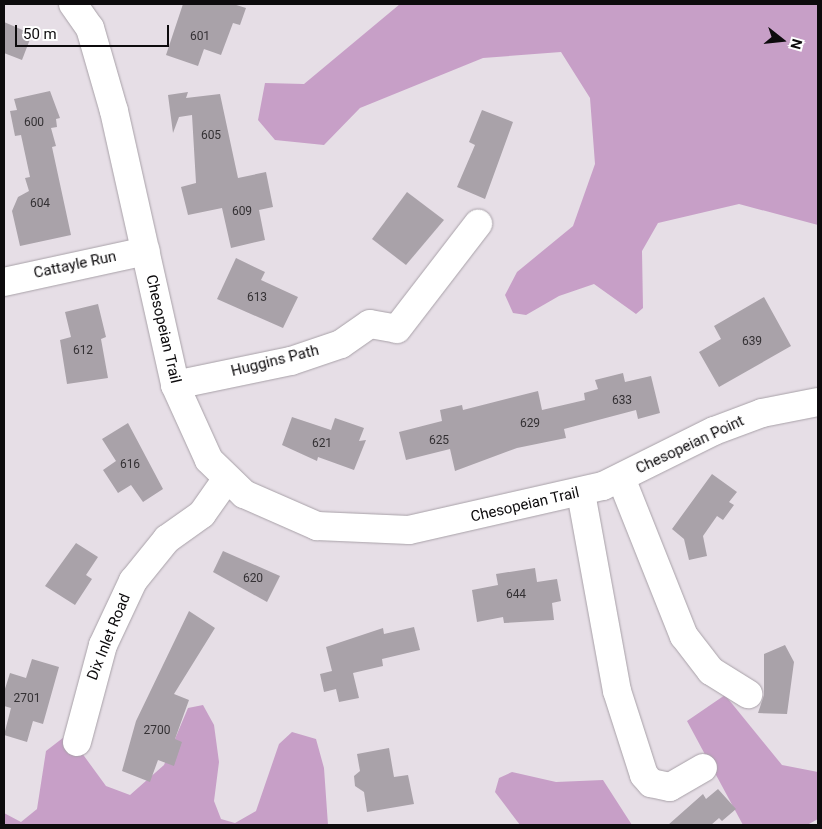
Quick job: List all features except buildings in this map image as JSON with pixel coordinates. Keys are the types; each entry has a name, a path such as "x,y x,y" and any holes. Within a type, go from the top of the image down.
{"street":[{"name":"Chesopeian Trail","path":"79,6 90,28 114,111 175,385 209,460 226,480 270,508 317,526 358,531 409,530 581,493 622,478"},
{"name":"Huggins Path","path":"175,385 291,361 341,344 370,324 397,329 478,224"},
{"name":"Cattayle Run","path":"4,282 146,251"},
{"name":"Chesopeian Point","path":"622,478 714,431 762,413 818,402"},
{"path":"622,478 684,636 711,671 748,694"},
{"name":"Dix Inlet Road","path":"77,742 103,645 133,581 167,539 202,514 226,480"},
{"path":"581,493 591,530 617,691 644,775 651,783 670,787 703,768"}],"shaded area":[{"path":"400,4 818,4 818,225 739,204 658,223 642,251 643,308 636,314 594,284 559,296 526,315 513,313 505,295 517,272 573,226 595,164 590,98 561,52 483,58 360,108 324,145 275,140 258,120 265,83 304,84"},
{"path":"725,695 782,765 818,772 818,819 807,825 743,825 687,721"},
{"path":"203,705 214,725 219,762 214,801 221,819 235,823 256,811 279,744 292,732 316,739 324,768 328,825 4,825 4,813 21,822 37,809 46,751 68,734 106,786 130,795 164,765 188,708"},
{"path":"512,772 556,782 603,780 632,825 520,825 495,792 499,778"}]}
